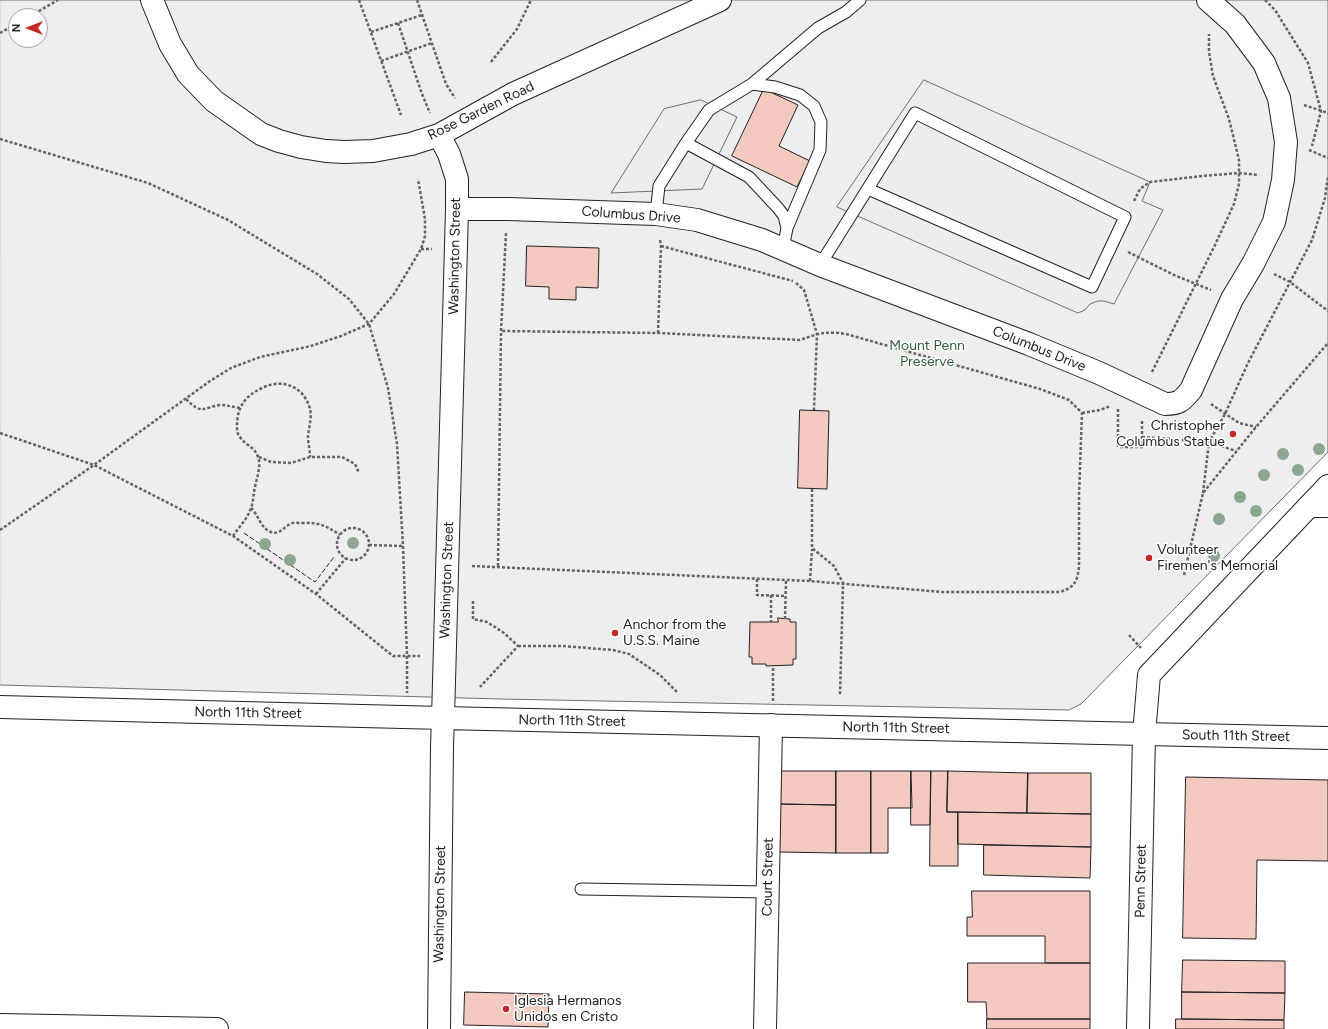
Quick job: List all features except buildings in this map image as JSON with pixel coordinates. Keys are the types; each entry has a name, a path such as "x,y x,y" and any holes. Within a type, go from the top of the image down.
{"street":[{"name":"Rose Garden Road","path":"152,0 170,44 188,74 214,102 261,134 279,141 301,147 344,152 373,151 411,144 439,135 513,94 720,0"},
{"name":"Columbus Drive","path":"457,209 508,209 656,214 697,220 762,240 812,262 1029,344 1098,373 1165,404 1174,404 1182,400 1191,390 1232,299 1253,264 1274,222 1283,180 1286,142 1279,98 1264,64 1235,24 1212,3"},
{"name":"Washington Street","path":"439,135 449,154 457,179 442,746 439,1029"},
{"name":"Penn Street","path":"1138,1029 1144,734 1149,675 1318,506 1328,486"},
{"name":"North 11th Street","path":"0,707 1144,734"},
{"name":"Court Street","path":"765,1029 771,725"},
{"name":"South 11th Street","path":"1144,734 1328,738"},
{"path":"0,1025 217,1029"}],"lane":[{"path":"656,214 659,186 709,110 752,84 818,28 846,12 860,0"},
{"path":"752,84 775,87 800,95 814,106 821,122 820,150 787,228 783,249"},
{"path":"812,262 868,188 915,114 1125,217 1092,287 868,188"},
{"path":"686,143 749,178 784,216 787,228"},
{"path":"581,889 768,892"}],"path":[{"path":"44,8 58,0"},
{"path":"359,0 401,115"},
{"path":"417,0 446,84"},
{"path":"491,62 517,29 531,0"},
{"path":"1265,0 1275,10 1308,64 1321,111 1310,150"},
{"path":"1155,367 1197,284 1234,204 1239,184 1238,153 1229,119 1213,76 1209,52 1212,3"},
{"path":"371,32 422,15"},
{"path":"398,23 422,94"},
{"path":"381,61 432,43"},
{"path":"0,139 148,183 228,220 317,274 349,299 369,324 388,388 397,444 407,656 406,717"},
{"path":"1125,217 1140,189 1150,182 1239,173 1283,180"},
{"path":"1184,575 1202,493 1209,442 1225,414 1247,365 1312,240 1325,198 1328,176"},
{"path":"0,530 231,368 260,357 311,346 341,336 369,324 394,294 421,249 425,236 425,219 418,179"},
{"path":"498,566 501,331 508,209"},
{"path":"656,214 661,246 658,333"},
{"path":"1112,245 1188,281"},
{"path":"661,246 795,282 804,290 817,334 814,410"},
{"path":"795,282 812,262"},
{"path":"1290,282 1328,311"},
{"path":"472,566 810,581 942,592 1060,592 1070,588 1078,578 1082,413 1069,400 1040,389 846,334 830,332 817,334 800,340 658,333 501,331"},
{"path":"1202,493 1328,343"},
{"path":"233,536 251,508 258,474 259,457 254,449 240,439 237,433 237,416 245,400 261,388 272,384 282,383 292,385 301,392 307,400 310,410 308,437 310,457"},
{"path":"1191,390 1239,423 1256,427"},
{"path":"186,399 199,409 204,410 220,406 240,408"},
{"path":"1118,404 1118,447 1142,447 1142,416"},
{"path":"1082,413 1112,406"},
{"path":"0,433 94,465 233,536 316,594 393,656 407,656"},
{"path":"1142,437 1209,442 1236,451"},
{"path":"259,457 271,462 291,463 310,457 342,457 354,464 359,473"},
{"path":"810,581 812,548 812,489"},
{"path":"251,508 256,512 271,532 276,533 283,530 291,523 309,522 327,526 340,535"},
{"path":"348,529 358,529 366,535 369,545 368,550 361,558 346,558 338,546 340,535 348,529"},
{"path":"369,545 403,546"},
{"path":"812,548 834,566 844,583 840,695"},
{"path":"316,594 346,558"},
{"path":"757,579 757,595 785,596"},
{"path":"785,618 786,580"},
{"path":"771,596 771,622"},
{"path":"472,601 472,618 487,622 504,633 518,646 563,646 613,650 629,654 660,675 677,692"},
{"path":"480,687 518,646"},
{"path":"773,666 773,694"}],"green space":[{"name":"Mount Penn Preserve","path":"0,0 1328,0 1328,452 1081,704 1069,710 500,699 0,685"}],"shaded area":[{"path":"924,80 1150,182 1142,201 1163,210 1114,304 1098,301 1090,304 1085,310 1078,313 837,207"},
{"path":"701,100 737,117 702,189 611,193 664,109"}],"fence":[{"path":"244,533 315,582 334,557"}],"place":[{"name":"Christopher Columbus Statue","path":"1233,434"},
{"name":"Volunteer Firemen's Memorial","path":"1149,558"},
{"name":"Anchor from the U.S.S. Maine","path":"615,633"},
{"name":"Iglesia Hermanos Unidos en Cristo","path":"506,1009"}]}
